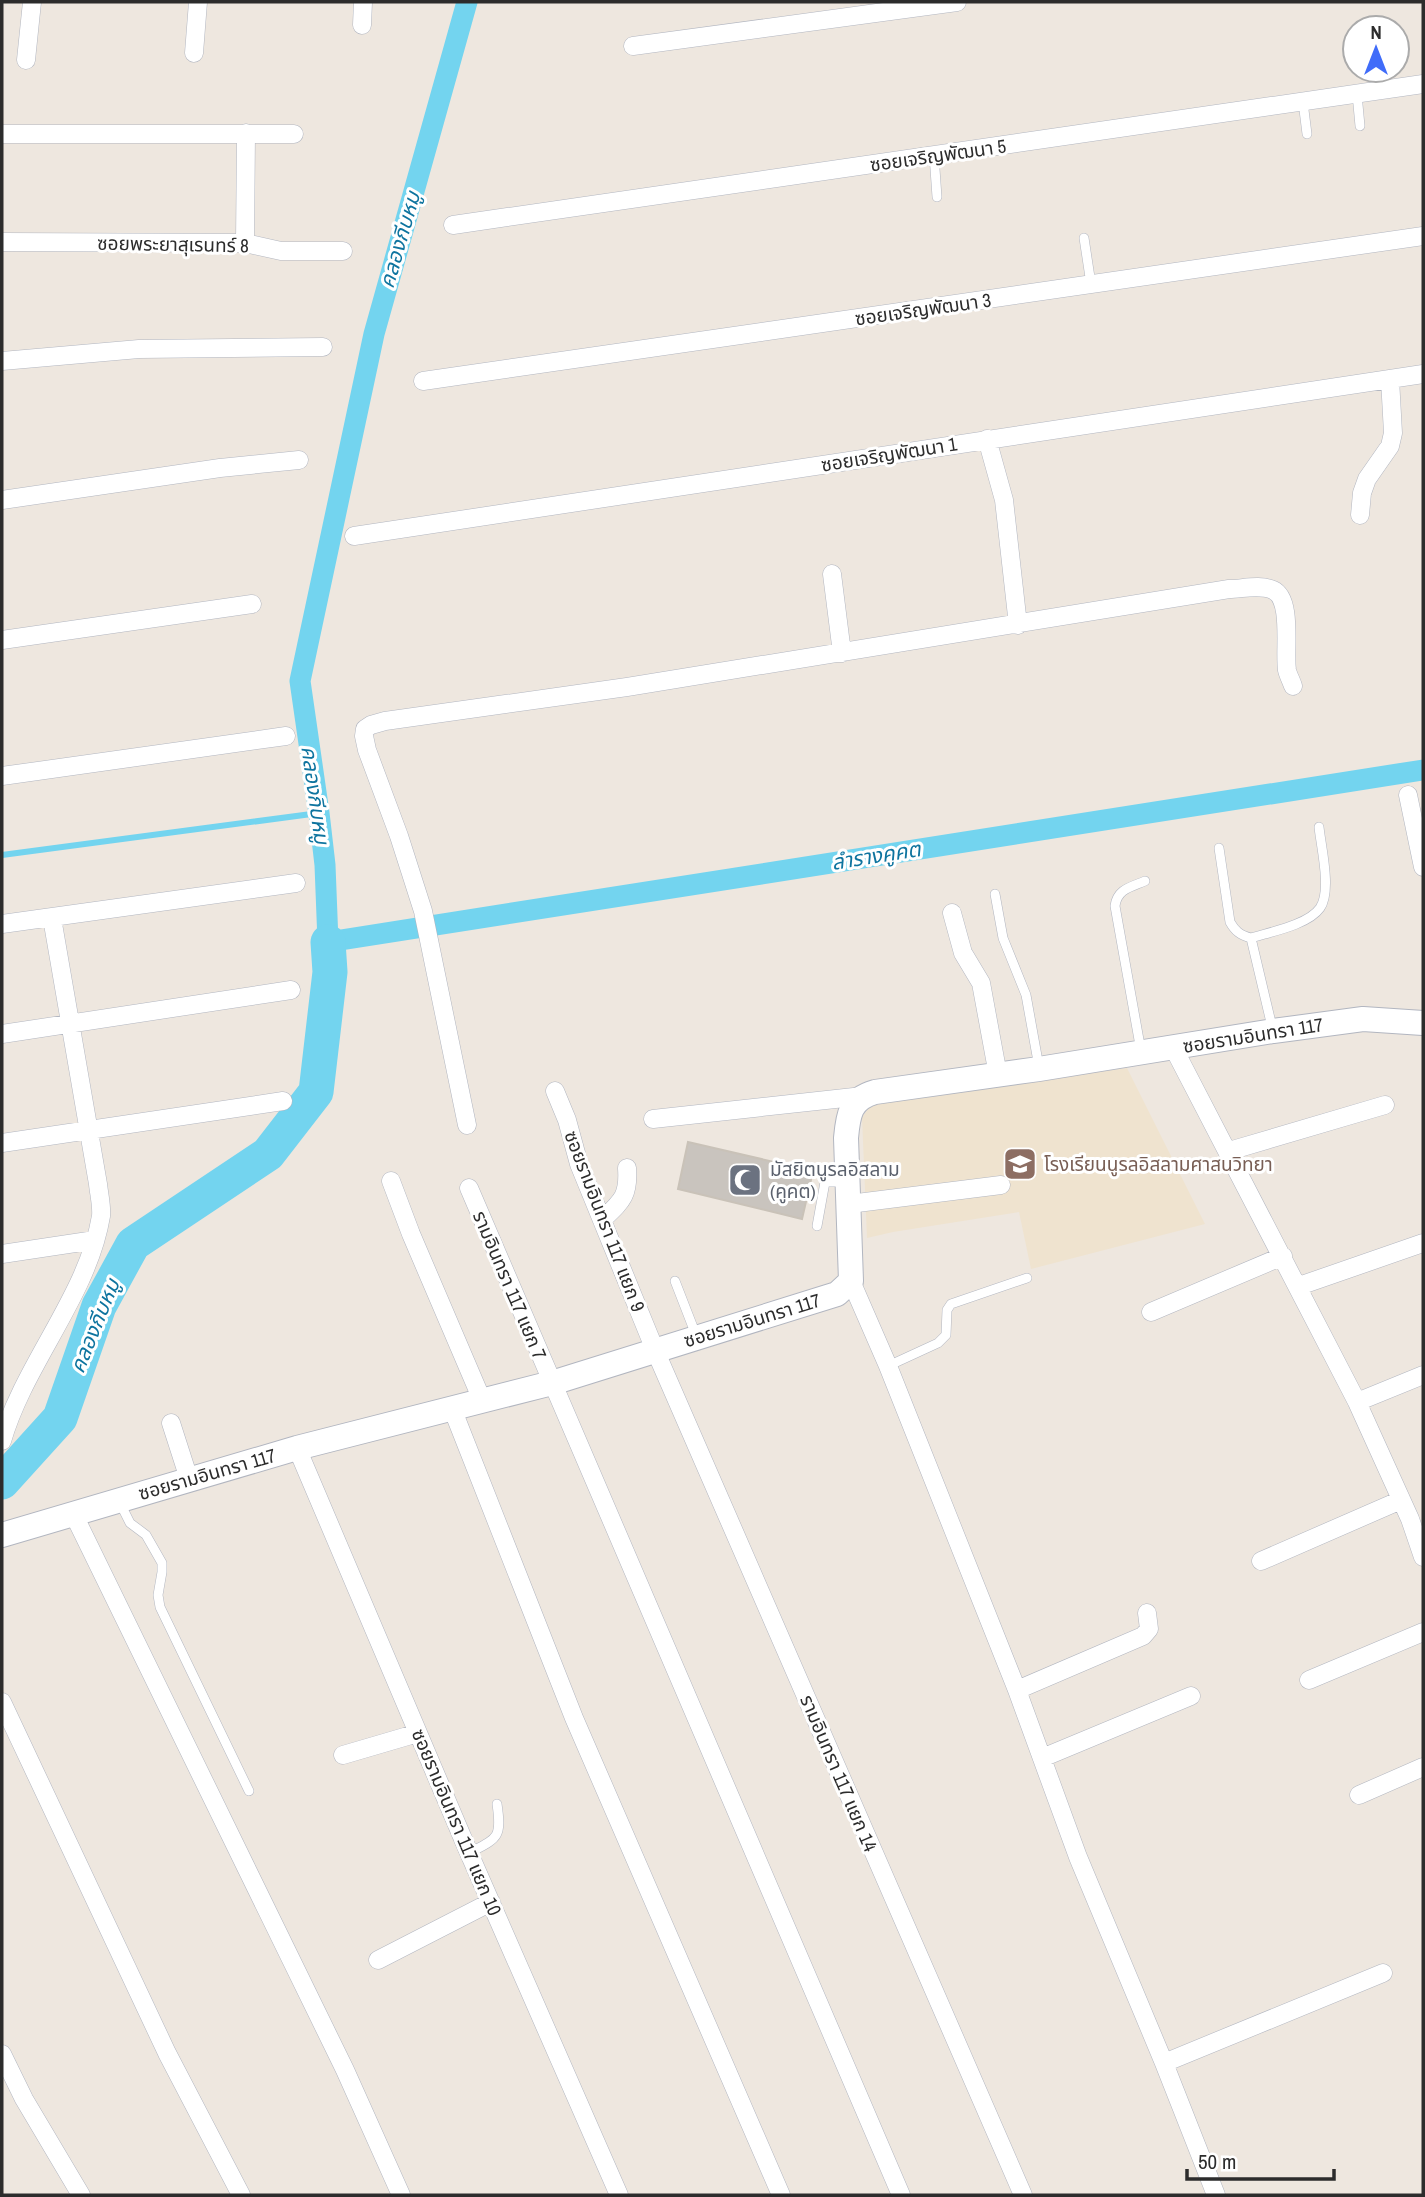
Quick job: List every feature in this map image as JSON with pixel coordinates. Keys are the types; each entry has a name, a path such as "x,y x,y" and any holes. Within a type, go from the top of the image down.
{"street":[{"path":"26,60 32,2"},
{"path":"194,53 198,2"},
{"path":"362,25 363,2"},
{"path":"633,46 957,2"},
{"name":"ซอยเจริญพัฒนา 5","path":"453,225 1423,84"},
{"path":"245,243 246,133"},
{"path":"2,134 294,134"},
{"name":"ซอยเจริญพัฒนา 3","path":"423,381 1423,236"},
{"name":"ซอยพระยาสุเรนทร์ 8","path":"2,242 245,243 281,251 344,251"},
{"path":"2,361 139,349 323,347"},
{"name":"ซอยเจริญพัฒนา 1","path":"354,536 1423,374"},
{"path":"1360,516 1362,493 1367,479 1390,446 1394,433 1390,379"},
{"path":"987,439 1004,500 1018,625"},
{"path":"2,500 220,468 299,460"},
{"path":"832,574 842,653"},
{"path":"467,1125 423,911 367,750 365,729 372,725 842,653 1228,589 1260,587 1281,596 1285,611 1287,670 1293,685"},
{"path":"2,640 252,604"},
{"path":"2,776 286,736"},
{"path":"1408,795 1420,835 1423,867"},
{"path":"2,924 296,883"},
{"path":"952,913 963,953 981,983 998,1075"},
{"path":"2,1441 8,1419 78,1282 95,1240 101,1213 52,918"},
{"path":"2,1034 291,990"},
{"name":"ซอยรามอินทรา 117","path":"863,1096 874,1092 1363,1019 1423,1023"},
{"path":"1172,1047 1357,1402 1401,1500 1416,1516 1423,1557"},
{"name":"ซอยรามอินทรา 117 แยก 9","path":"555,1091 567,1120 579,1164 655,1350"},
{"path":"653,1119 863,1096"},
{"path":"863,1096 852,1108 846,1138 851,1281 888,1366 1017,1690 1078,1857 1216,2195"},
{"path":"2,1143 283,1101"},
{"path":"1228,1152 1385,1105"},
{"path":"602,1220 626,1195 627,1168"},
{"path":"391,1181 482,1400"},
{"path":"849,1193 1001,1185"},
{"name":"รามอินทรา 117 แยก 7","path":"469,1188 901,2195"},
{"path":"2,1254 95,1240"},
{"path":"1298,1286 1423,1243"},
{"path":"1151,1312 1283,1256"},
{"name":"ซอยรามอินทรา 117","path":"2,1535 297,1448 552,1383 837,1294 851,1281"},
{"name":"รามอินทรา 117 แยก 14","path":"655,1350 1023,2195"},
{"path":"1357,1402 1423,1375"},
{"path":"452,1408 574,1718 781,2195"},
{"path":"171,1423 189,1479"},
{"name":"ซอยรามอินทรา 117 แยก 10","path":"297,1448 469,1853 619,2195"},
{"path":"1261,1561 1401,1500"},
{"path":"73,1513 345,2070 401,2195"},
{"path":"1017,1690 1143,1636 1149,1629 1147,1613"},
{"path":"1309,1680 1423,1632"},
{"path":"1042,1758 1191,1696"},
{"path":"2,1702 151,2019 241,2195"},
{"path":"344,1755 418,1733"},
{"path":"1359,1795 1423,1767"},
{"path":"378,1960 491,1902"},
{"path":"1164,2063 1383,1973"},
{"path":"2,2054 23,2099 81,2195"}],"lane":[{"path":"1357,94 1360,126"},
{"path":"1303,102 1307,134"},
{"path":"934,155 937,197"},
{"path":"1084,238 1091,285"},
{"path":"1219,848 1230,922 1234,930 1251,938 1288,927 1309,917 1320,908 1326,886 1319,827"},
{"path":"1142,1052 1115,906 1116,897 1121,890 1145,881"},
{"path":"996,894 1003,938 1026,995 1031,1015 1039,1069"},
{"path":"1251,938 1273,1031"},
{"path":"817,1226 825,1182 849,1193"},
{"path":"888,1366 938,1343 946,1335 947,1310 951,1304 1027,1278"},
{"path":"675,1281 697,1337"},
{"path":"118,1500 131,1524 146,1535 162,1563 158,1594 160,1606 249,1791"},
{"path":"469,1853 498,1834 500,1826 497,1804"}],"shaded area":[{"name":"โรงเรียนนูรลอิสลามศาสนวิทยา","path":"1127,1068 1205,1224 1031,1269 1019,1212 867,1238 862,1117 873,1103"}],"building":[{"name":"มัสยิตนูรลอิสลาม (คูคต)","path":"688,1142 813,1171 802,1219 678,1189"}],"waterway":[{"name":"ลำรางคูคต","path":"467,2 374,334 300,681 325,865 328,942 1423,770"},
{"path":"2,855 319,813"},
{"name":"คลองกีบหมู","path":"2,1482 60,1418 99,1306 133,1244 268,1154 316,1092 330,972 328,942"}],"place":[{"name":"โรงเรียนนูรลอิสลามศาสนวิทยา","path":"1020,1164"},
{"name":"มัสยิตนูรลอิสลาม (คูคต)","path":"745,1180"}]}
